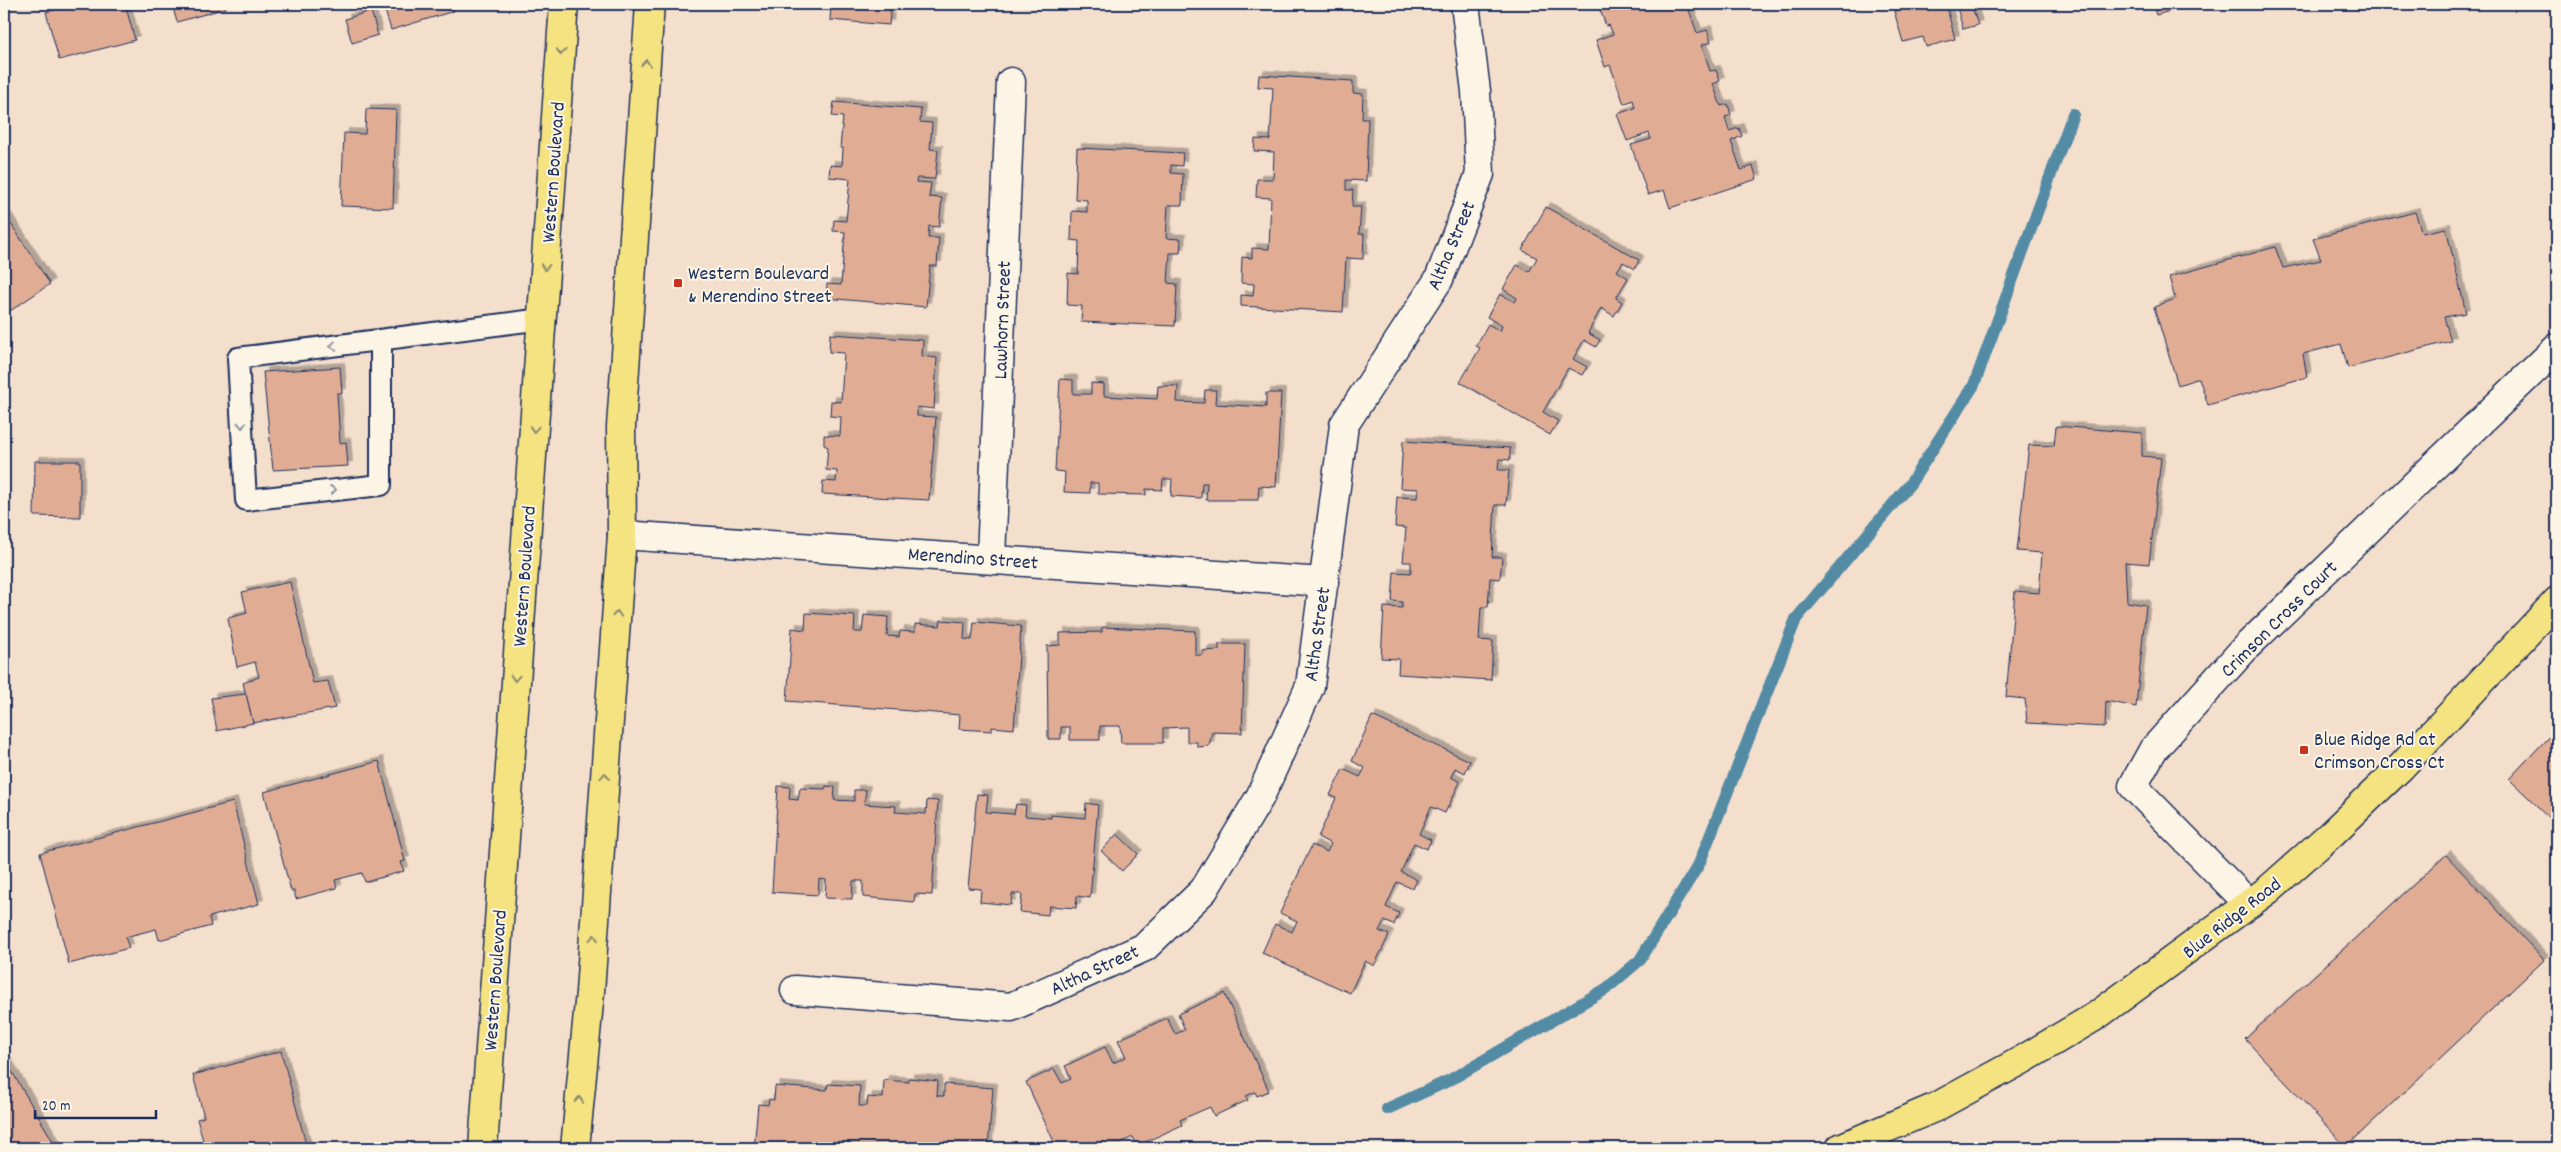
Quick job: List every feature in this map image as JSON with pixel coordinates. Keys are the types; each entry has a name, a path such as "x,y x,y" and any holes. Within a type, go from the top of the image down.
{"main road":[{"name":"Western Boulevard","path":"483,1148 564,4"},
{"path":"575,1148 590,992 622,535 621,427 650,4"},
{"name":"Blue Ridge Road","path":"1840,1148 1936,1106 2022,1060 2096,1016 2268,890 2330,835 2394,774 2557,601"}],"street":[{"name":"Altha Street","path":"795,990 1011,1007 1145,947 1204,890 1260,797 1310,686 1344,425 1439,279 1480,174 1476,91 1465,4"},
{"name":"Lawhorn Street","path":"992,558 1011,82"},
{"name":"Crimson Cross Court","path":"2248,904 2133,786 2153,750 2246,647 2557,348"},
{"name":"Merendino Street","path":"622,535 992,558 1324,582"}],"lane":[{"path":"381,340 381,485 246,500 238,358 542,319"}],"building":[{"path":"79,4 125,4 135,40 59,60 46,12"},
{"path":"166,4 225,4 226,8 177,22 173,8 168,10"},
{"path":"383,4 451,4 454,11 391,30"},
{"path":"831,4 891,4 889,25 830,20"},
{"path":"1598,4 1687,4 1697,33 1707,30 1711,42 1702,45 1710,71 1716,70 1720,81 1713,84 1721,106 1728,104 1731,115 1725,117 1729,131 1739,128 1742,136 1731,141 1741,170 1753,166 1757,179 1670,208 1664,190 1648,195 1631,145 1651,139 1649,133 1627,141 1617,114 1635,108 1633,100 1624,104 1610,65 1605,67 1596,40 1613,34 1609,25 1606,26"},
{"path":"1922,4 1946,4 1955,39 1926,47 1923,37 1903,42 1894,11"},
{"path":"1956,4 1971,4 1978,25 1963,29"},
{"path":"2134,4 2179,4 2181,8 2156,15 2153,5 2136,10"},
{"path":"371,11 378,35 352,43 345,19"},
{"path":"1259,75 1353,81 1353,93 1363,94 1362,119 1368,119 1366,181 1346,180 1346,190 1353,190 1352,207 1361,207 1359,234 1364,234 1363,259 1346,258 1343,312 1241,306 1241,295 1253,296 1254,284 1241,283 1242,257 1252,258 1252,248 1269,249 1271,198 1256,197 1257,179 1273,179 1274,152 1254,151 1255,139 1270,140 1273,88 1258,87"},
{"path":"834,102 921,109 920,122 932,123 930,149 938,150 935,179 917,178 916,182 931,183 929,197 942,198 939,227 929,226 928,238 939,238 937,266 930,266 926,307 826,298 827,284 841,285 845,232 833,231 834,220 846,221 850,179 829,177 830,165 842,166 843,148 840,148 843,117 832,116"},
{"path":"366,109 396,110 393,208 341,206 344,133 365,134"},
{"path":"1077,148 1183,153 1182,166 1171,165 1171,173 1183,174 1182,205 1168,205 1166,238 1181,239 1180,253 1170,253 1168,283 1177,284 1175,326 1081,322 1082,306 1067,305 1068,273 1078,274 1079,241 1071,240 1072,211 1087,212 1087,200 1075,199"},
{"path":"1546,207 1639,260 1635,269 1623,262 1617,271 1628,278 1616,298 1622,302 1614,316 1601,308 1588,333 1600,340 1596,347 1584,340 1573,359 1587,367 1582,375 1568,368 1543,412 1558,421 1550,435 1460,382 1480,348 1476,346 1488,324 1500,331 1502,326 1487,317 1500,294 1515,302 1517,298 1503,289 1517,265 1529,272 1537,258 1522,250"},
{"path":"2415,212 2422,233 2446,228 2466,313 2444,317 2451,341 2348,368 2341,344 2303,354 2307,377 2208,405 2199,378 2178,385 2154,307 2175,299 2169,277 2275,247 2283,268 2321,260 2313,239"},
{"path":"4,213 50,284 4,315"},
{"path":"830,334 923,340 922,356 937,358 934,409 917,407 917,416 936,417 929,500 822,494 823,481 836,482 837,471 826,470 828,447 824,445 824,435 840,436 841,417 830,416 831,401 841,402 844,353 829,352"},
{"path":"340,367 342,393 337,393 340,443 346,442 348,466 273,470 263,372"},
{"path":"1060,379 1073,380 1073,394 1091,394 1091,383 1104,384 1104,396 1157,399 1158,386 1178,386 1177,402 1204,403 1205,390 1216,390 1215,404 1266,407 1266,393 1281,393 1276,487 1259,486 1258,500 1206,500 1207,483 1202,483 1201,498 1171,496 1172,479 1163,479 1162,490 1146,489 1146,495 1098,494 1098,483 1090,483 1090,493 1064,492 1065,472 1055,471"},
{"path":"2056,426 2142,433 2142,456 2161,458 2149,564 2125,562 2127,602 2146,605 2136,707 2106,701 2105,727 2027,723 2025,699 2006,697 2015,591 2039,593 2042,553 2017,551 2029,445 2054,446"},
{"path":"1403,441 1510,448 1510,460 1499,459 1498,470 1509,470 1506,505 1495,505 1492,557 1502,557 1500,579 1490,578 1488,607 1481,607 1479,640 1493,641 1491,680 1398,674 1399,659 1381,658 1384,607 1402,608 1402,602 1392,601 1394,572 1411,573 1411,562 1403,562 1406,528 1395,527 1397,497 1417,498 1418,489 1400,488"},
{"path":"35,461 80,461 80,517 34,516"},
{"path":"290,582 313,683 328,681 335,708 253,723 243,683 259,677 255,662 237,667 228,618 247,613 242,592"},
{"path":"806,613 855,616 854,632 862,632 864,615 888,617 887,636 899,637 900,631 915,632 915,624 940,626 941,620 965,622 964,639 972,640 974,622 1021,626 1014,729 992,727 992,731 959,729 960,715 787,701 792,628 805,630"},
{"path":"1102,627 1195,631 1195,655 1203,655 1203,651 1219,650 1219,644 1245,644 1242,733 1212,732 1209,746 1197,747 1197,742 1187,742 1187,727 1163,728 1163,743 1121,743 1120,726 1100,726 1100,740 1070,740 1070,727 1061,727 1061,739 1048,739 1047,646 1060,645 1060,633 1102,632"},
{"path":"246,694 253,723 217,731 211,698"},
{"path":"1372,716 1470,761 1465,773 1455,768 1451,777 1460,782 1445,813 1431,807 1419,834 1431,840 1427,849 1414,843 1401,872 1417,880 1413,889 1397,882 1386,907 1399,913 1394,925 1384,921 1379,931 1389,935 1374,966 1365,961 1350,993 1262,953 1275,924 1292,932 1297,921 1280,913 1312,845 1327,852 1331,844 1318,837 1336,798 1330,795 1343,769 1360,777 1365,768 1352,761"},
{"path":"2557,728 2557,825 2509,779"},
{"path":"379,761 405,861 401,862 404,871 365,882 362,873 335,880 337,888 296,899 294,891 291,891 264,792"},
{"path":"778,786 790,787 789,799 798,800 800,788 825,789 826,786 835,787 834,800 854,801 854,790 866,790 864,804 896,806 895,812 926,814 927,800 938,801 932,895 915,894 914,902 863,897 863,881 853,881 852,899 825,898 826,880 819,879 818,895 772,892"},
{"path":"977,794 988,795 986,812 1014,814 1016,804 1026,805 1025,816 1051,818 1051,815 1085,818 1086,803 1098,805 1090,898 1077,896 1076,908 1049,906 1048,915 1020,912 1022,894 1012,894 1011,905 980,902 981,889 968,888"},
{"path":"233,802 259,904 209,917 211,926 159,940 156,929 125,937 129,948 69,964 40,853"},
{"path":"1117,834 1138,854 1122,871 1101,851"},
{"path":"2446,855 2544,960 2346,1147 2245,1039"},
{"path":"1224,993 1269,1091 1257,1096 1255,1092 1246,1096 1248,1100 1214,1116 1210,1107 1180,1120 1182,1125 1137,1146 1133,1137 1109,1148 1057,1148 1026,1082 1054,1069 1062,1083 1071,1079 1065,1066 1105,1047 1113,1063 1126,1057 1118,1040 1167,1018 1175,1034 1185,1030 1178,1014"},
{"path":"281,1051 307,1148 205,1148 197,1119 204,1117 193,1075"},
{"path":"4,1058 57,1148 4,1148"},
{"path":"909,1078 938,1081 937,1096 944,1096 944,1084 993,1088 988,1148 754,1148 758,1104 768,1105 769,1099 774,1100 775,1086 827,1090 828,1084 860,1086 859,1106 867,1106 868,1097 883,1098 884,1080 909,1082"}],"waterway":[{"path":"1387,1109 1450,1080 1606,989 1640,960 1699,864 1796,619 1910,484 1974,385 2073,114"}],"place":[{"name":"Western Boulevard & Merendino Street","path":"678,283"},
{"name":"Blue Ridge Rd at Crimson Cross Ct","path":"2304,750"}]}
